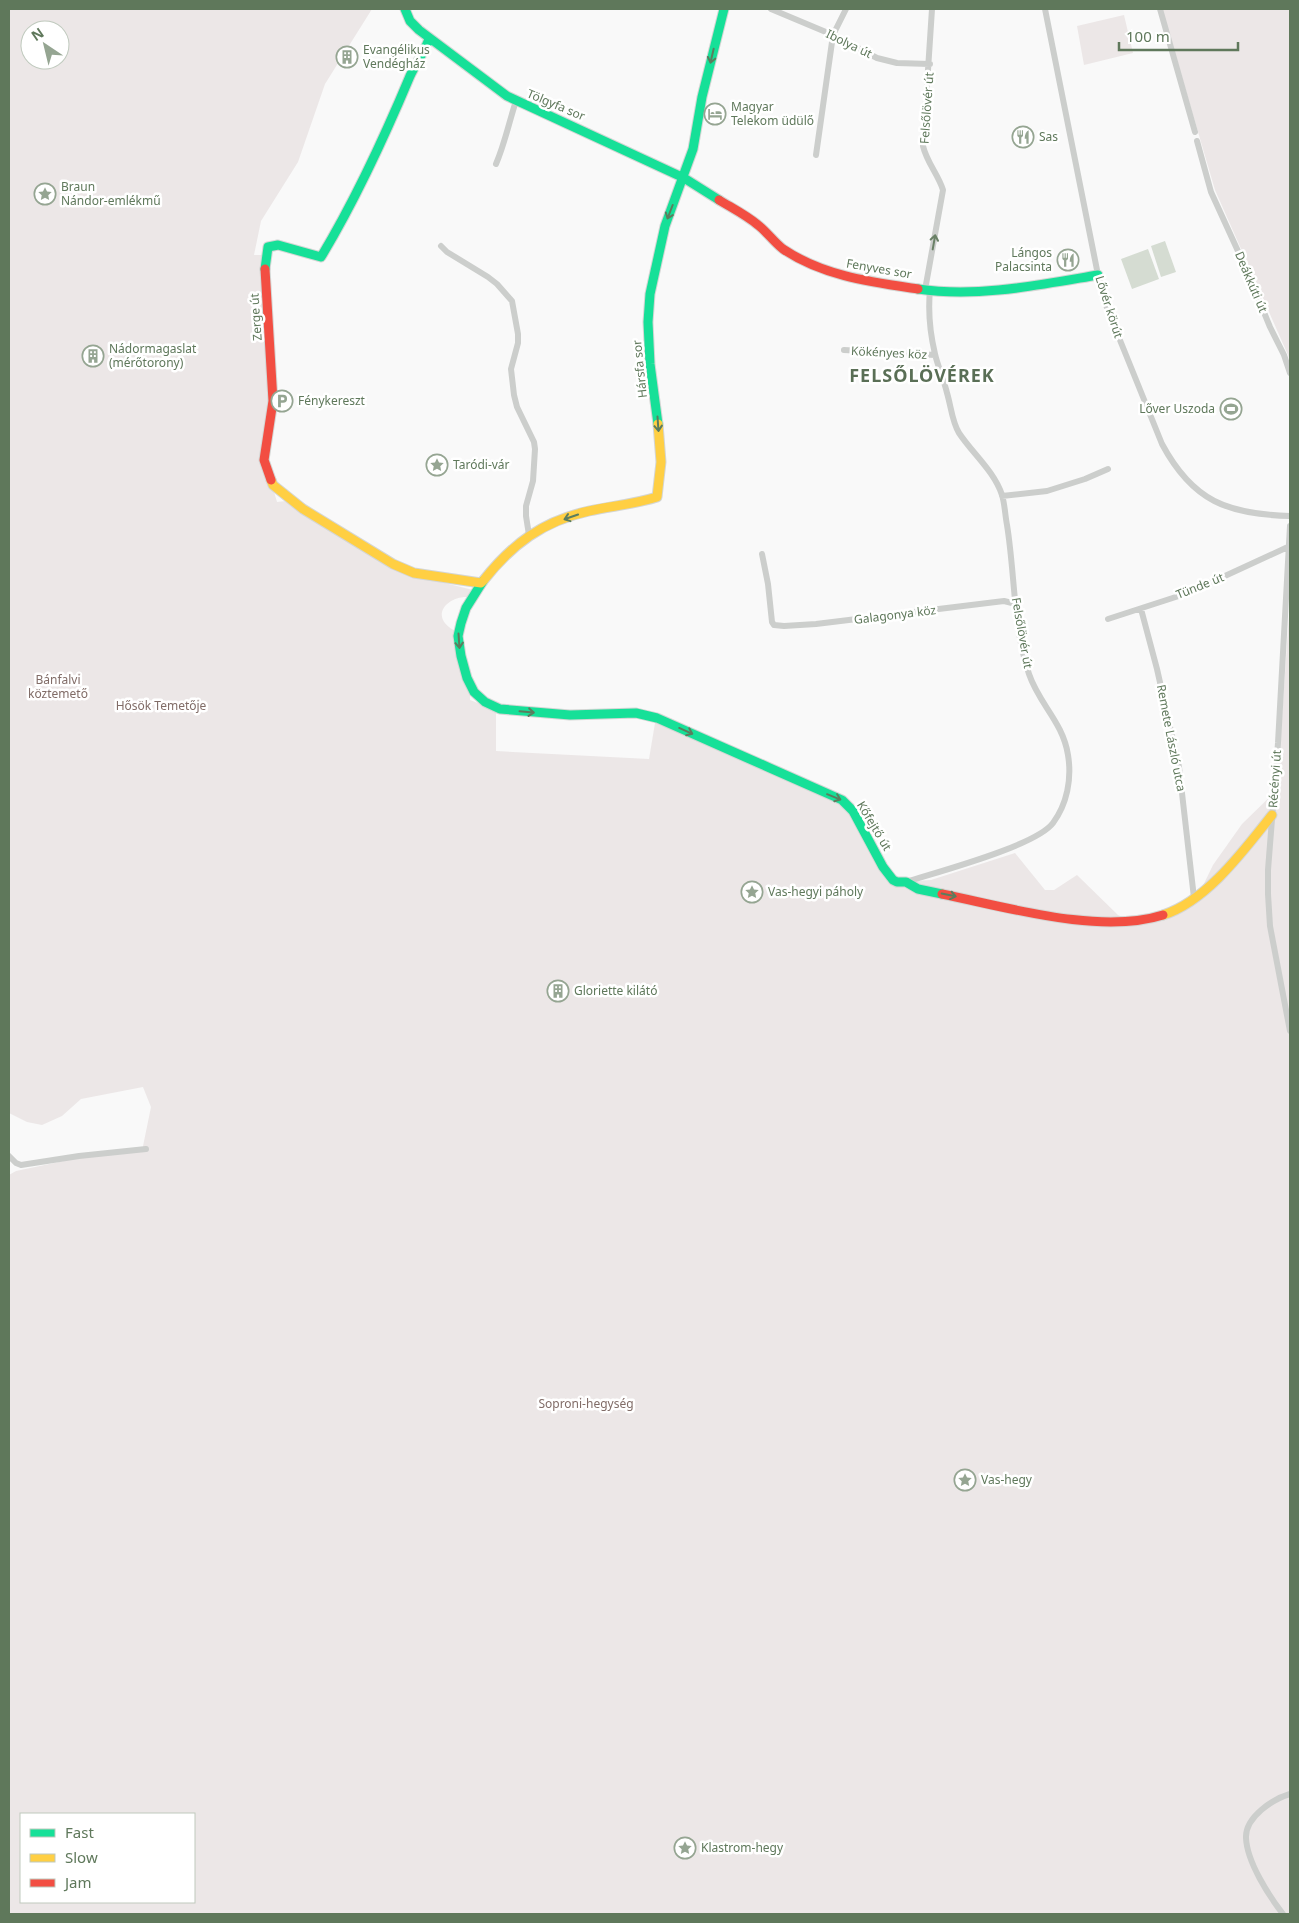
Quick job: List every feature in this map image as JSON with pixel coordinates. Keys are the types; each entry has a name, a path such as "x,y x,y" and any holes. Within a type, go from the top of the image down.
{"street":[{"path":"405,9 410,21 429,38"},
{"name":"Hársfa sor","path":"464,615 481,583 529,535 568,517 635,504 657,497 661,462 657,411 650,364 648,307 656,260 665,226 694,149 702,97 724,9"},
{"name":"Ibolya út","path":"771,9 833,35 877,58 897,62 930,64"},
{"path":"816,155 833,35 846,9"},
{"name":"Felsőlövér út","path":"906,882 979,860 1022,843 1051,826 1061,811 1067,791 1069,774 1068,757 1061,728 1036,691 1029,675 1018,624 1010,547 1002,496 985,466 959,433 954,422 935,355 927,290 943,190 940,180 926,158 923,146 930,64 932,9"},
{"name":"Lővér körút","path":"1045,9 1098,275 1107,308 1151,420 1172,464 1197,490 1216,503 1235,510 1259,515 1290,516"},
{"path":"1160,9 1195,132"},
{"name":"Tölgyfa sor","path":"429,38 516,101 598,136 684,178"},
{"name":"Zerge út","path":"429,38 425,51 414,67 387,132 341,224 321,257 278,245 268,247 266,268 273,401 264,460 270,480 282,493 303,509 393,564 414,573 481,583"},
{"path":"496,164 504,145 516,101"},
{"name":"Deákkúti út","path":"1197,141 1211,192 1284,355 1290,373"},
{"name":"Fenyves sor","path":"684,178 745,216 782,248 815,266 836,274 871,282 927,290 982,291 1024,287 1098,275"},
{"path":"441,246 447,252 471,265 497,284 512,301 518,334 518,343 511,370 514,395 517,407 534,442 535,449 533,480 526,506 529,535"},
{"name":"Kökényes köz","path":"844,350 935,355"},
{"path":"1002,496 1047,491 1085,479 1108,469"},
{"name":"Récényi út","path":"1290,526 1268,870 1270,926 1290,1031"},
{"name":"Tünde út","path":"1108,619 1188,592 1290,546"},
{"name":"Galagonya köz","path":"762,554 774,625 816,624 1004,601 1016,604"},
{"name":"Remete László utca","path":"1141,609 1179,767 1194,898"},
{"name":"Kőfejtő út","path":"464,615 458,636 465,678 475,694 490,707 570,715 636,713 656,718 842,800 853,811 883,866 893,880 906,882 918,889 1035,912 1126,923 1170,913 1194,898 1235,860 1272,815"},
{"path":"9,1156 21,1165 79,1156 146,1149"},
{"path":"1283,1914 1263,1884 1254,1864 1246,1838 1250,1824 1256,1815 1275,1801 1290,1794"}],"green space":[{"name":"Soproni-hegység","path":"9,9 372,9 325,84 298,162 261,221 254,255 266,255 275,403 265,461 277,502 286,501 397,571 473,590 469,597 461,597 447,604 443,609 442,615 443,621 458,632 470,686 470,700 496,710 496,751 649,759 655,723 806,784 853,811 897,882 931,880 1015,853 1045,890 1054,890 1077,875 1118,915 1138,924 1196,900 1213,865 1242,824 1277,790 1290,600 1290,1914 9,1914 9,1175 16,1171 78,1158 142,1151 151,1107 143,1087 81,1099 62,1116 42,1125 27,1122 9,1113"},
{"path":"1162,9 1290,9 1290,364 1288,355 1215,190"},
{"path":"1124,15 1133,53 1084,65 1077,26"}],"shaded area":[{"path":"1165,241 1176,272 1161,277 1151,246"},
{"path":"1148,249 1159,279 1132,289 1121,259"}],"traffic: fast":[{"path":"405,9 410,21 419,30 507,96 684,178 719,200"},
{"path":"658,424 650,364 648,322 650,294 665,226 693,149 702,97 724,9"},
{"path":"265,269 268,247 278,245 321,257 358,191 410,76 429,39"},
{"path":"918,289 963,292 985,291 1098,275"},
{"path":"483,581 466,608 458,636 467,678 474,692 485,702 500,709 570,715 636,713 657,718 842,800 853,811 883,867 893,880 906,882 918,889 942,894"}],"traffic: slow":[{"path":"483,581 517,545 557,521 572,515 657,497 661,462 658,424"},
{"path":"271,480 273,485 303,509 393,564 414,573 481,583"},
{"path":"1163,915 1195,898 1224,873 1272,815"}],"traffic: jam":[{"path":"719,200 753,221 783,249 814,266 831,272 883,284 918,289"},
{"path":"265,269 273,401 264,460 271,480"},
{"path":"942,894 1023,912 1082,921 1111,922 1138,920 1163,915"}],"place":[{"name":"Evangélikus Vendégház","path":"347,57"},
{"name":"Magyar Telekom üdülő","path":"715,114"},
{"name":"Sas","path":"1023,137"},
{"name":"Braun Nándor-emlékmű","path":"45,194"},
{"name":"Lángos Palacsinta","path":"1068,260"},
{"name":"Nádormagaslat (mérőtorony)","path":"93,356"},
{"name":"Fénykereszt","path":"282,401"},
{"name":"Lőver Uszoda","path":"1231,409"},
{"name":"Taródi-vár","path":"437,465"},
{"name":"Vas-hegyi páholy","path":"752,892"},
{"name":"Gloriette kilátó","path":"558,991"},
{"name":"Vas-hegy","path":"965,1480"},
{"name":"Klastrom-hegy","path":"685,1848"}],"district":[{"name":"FELSŐLÖVÉREK","path":"922,376"}],"park label":[{"name":"Bánfalvi köztemető","path":"58,687"},
{"name":"Hősök Temetője","path":"161,706"}]}
